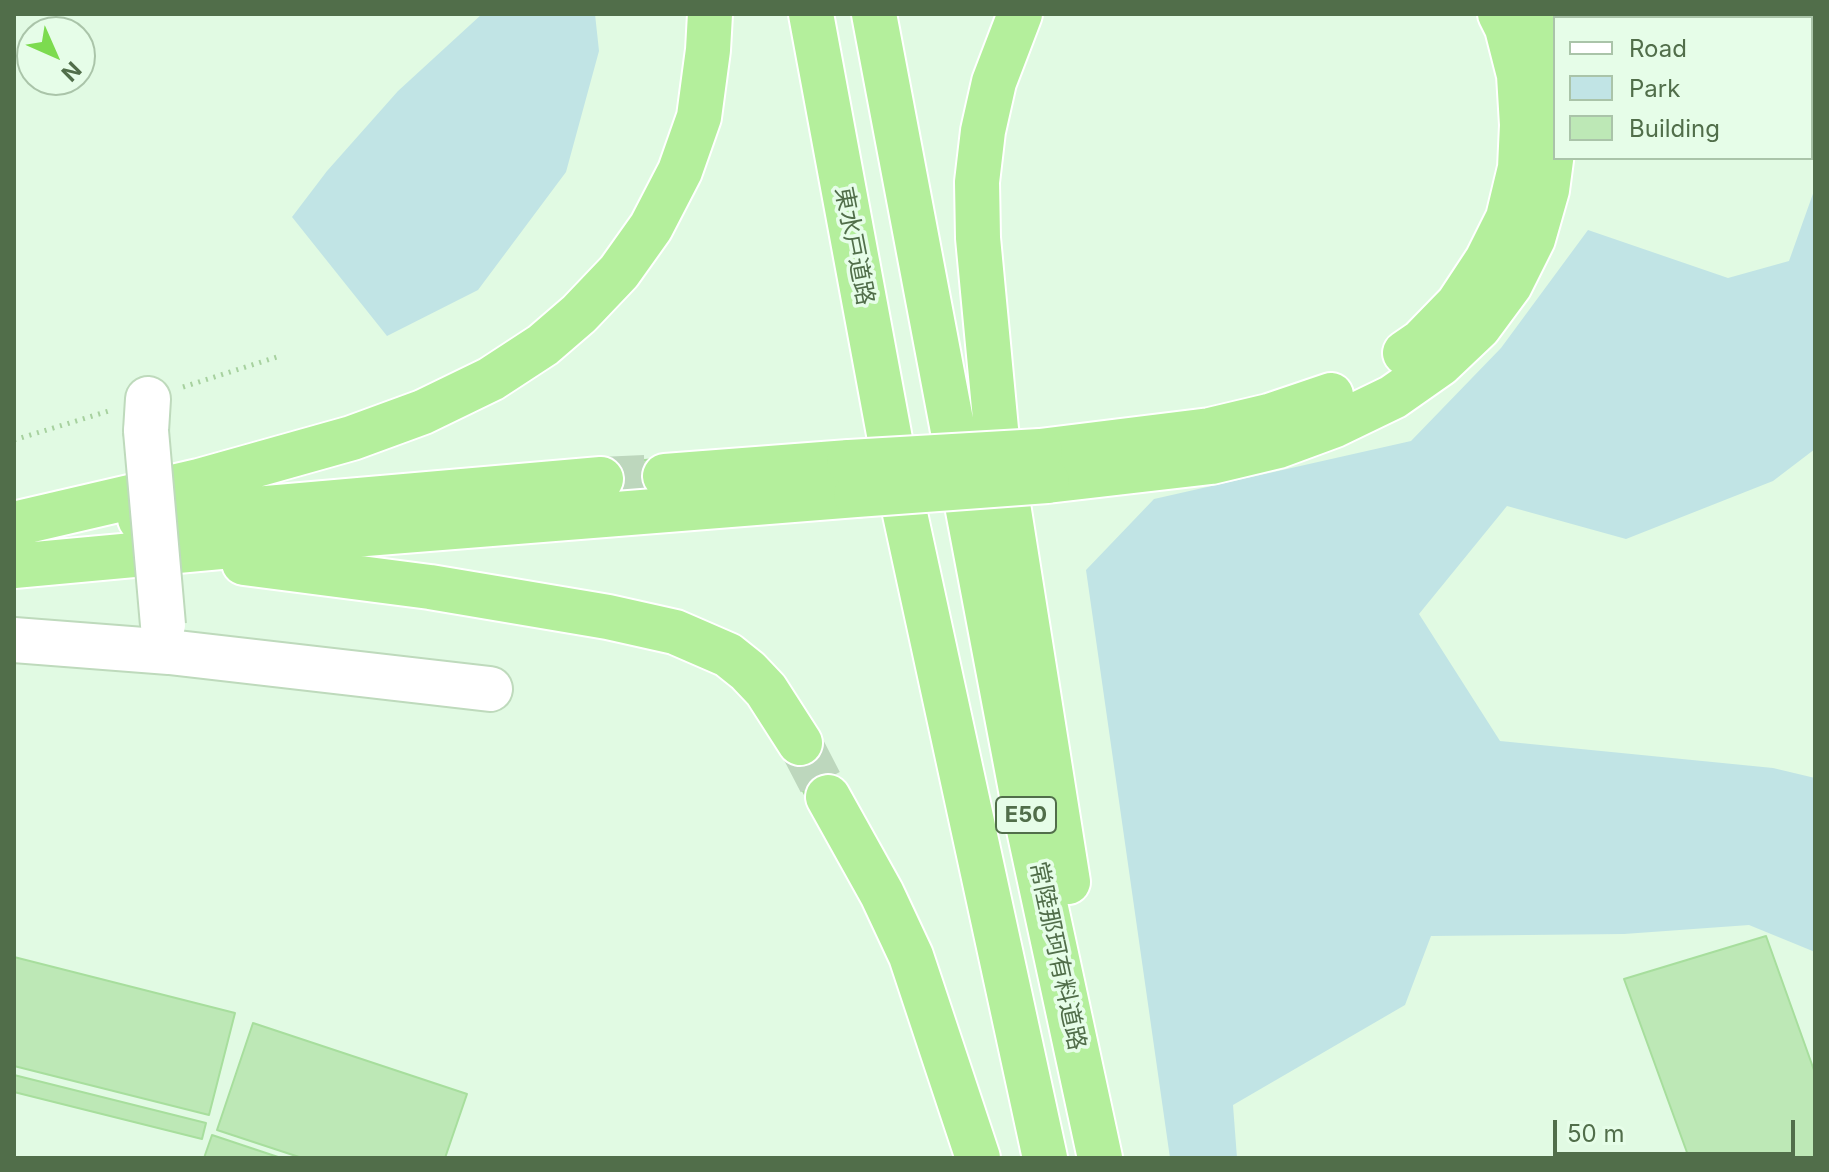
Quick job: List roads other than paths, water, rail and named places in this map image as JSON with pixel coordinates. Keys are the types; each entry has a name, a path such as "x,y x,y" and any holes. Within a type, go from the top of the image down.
{"highway":[{"path":"14,524 199,481 352,438 423,412 491,379 543,345 579,314 619,272 651,227 680,171 699,117 710,14"},
{"name":"東水戸道路","path":"811,14 897,477 1045,1158"},
{"name":"常陸那珂有料道路","path":"874,14 1025,811 1100,1158"},
{"path":"1020,14 994,82 983,131 977,182 983,305 996,429 1055,789 1107,1158"},
{"path":"1044,466 1269,416 1324,399 1377,372 1421,342 1458,304 1487,260 1508,218 1520,168 1522,125 1519,75 1507,28 1500,14"},
{"path":"1532,14 1550,83 1553,124"},
{"path":"14,566 853,479 1044,466 1211,462 1278,446 1335,425 1393,397 1440,364 1479,327 1510,285 1533,239 1547,190 1553,145"},
{"path":"665,476 853,479"},
{"path":"14,531 601,479"},
{"path":"125,555 243,563 337,574 608,617 675,632 728,655 748,671 766,690 800,743"},
{"path":"828,797 882,894 911,956 978,1158"}],"street":[{"path":"147,415 166,638"},
{"path":"14,640 166,638 490,689"}],"tunnel":[{"path":"601,479 665,476"},
{"path":"800,743 828,797"}]}
